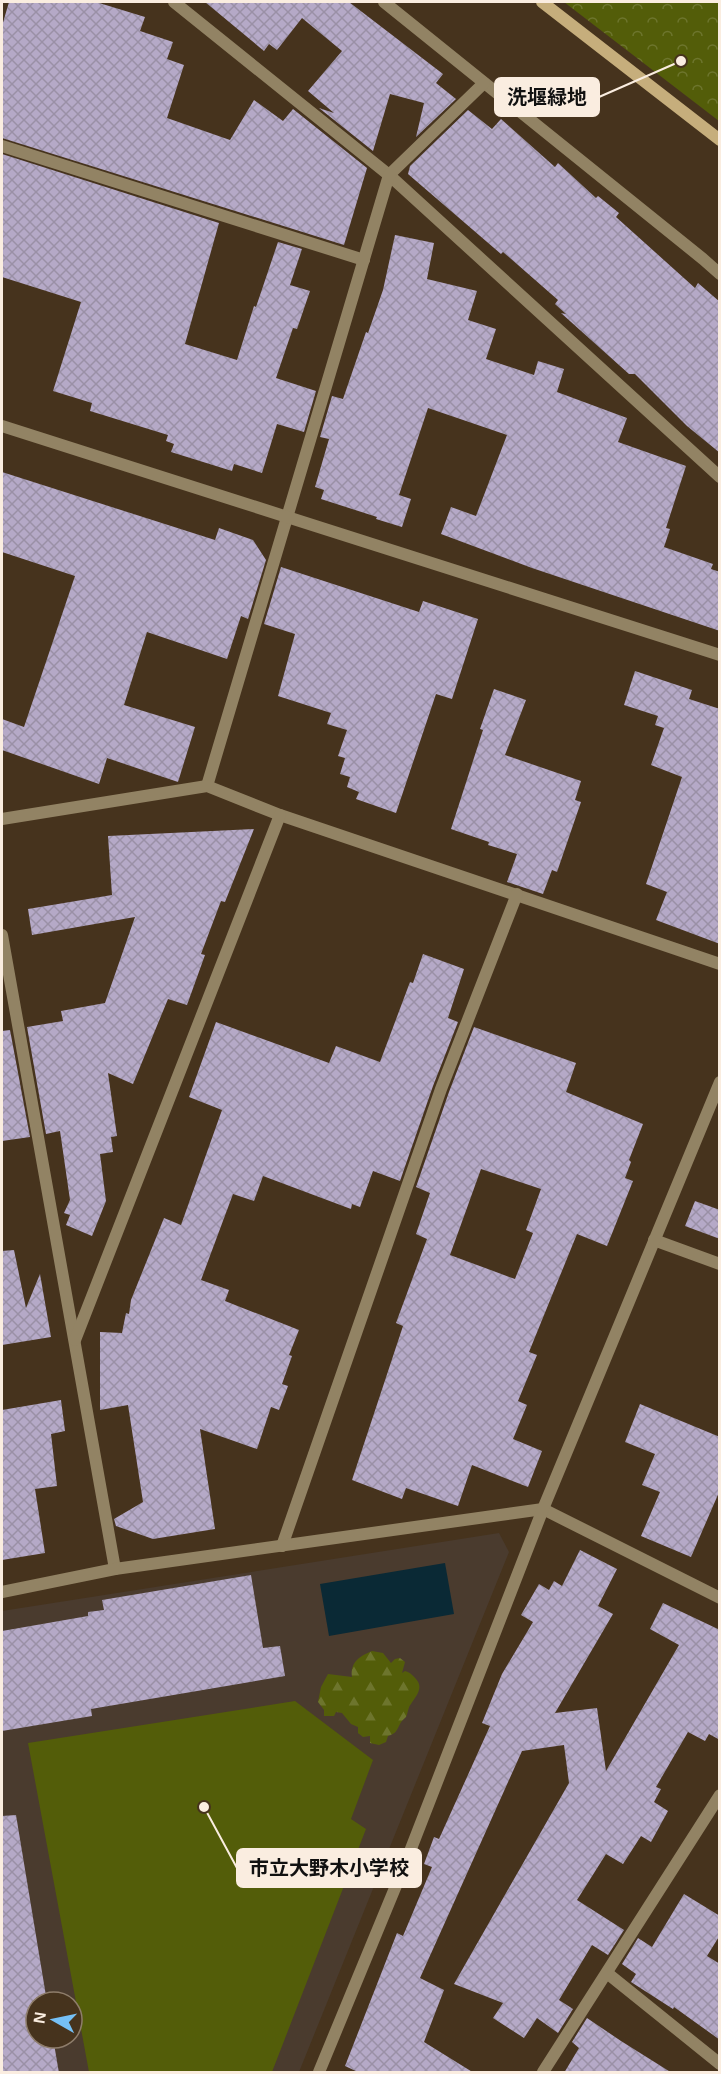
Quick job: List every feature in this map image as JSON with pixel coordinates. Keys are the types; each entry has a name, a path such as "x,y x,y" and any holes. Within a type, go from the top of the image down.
{"main road":[{"path":"542,2 720,140"}],"street":[{"path":"174,2 389,175 720,477"},
{"path":"384,2 720,274"},
{"path":"207,786 389,175 484,83"},
{"path":"2,146 364,260"},
{"path":"2,426 720,655"},
{"path":"2,819 207,786 280,815 720,964"},
{"path":"75,1341 280,815"},
{"path":"282,1546 441,1089 517,894"},
{"path":"2,935 115,1569"},
{"path":"319,2073 407,1859 543,1509 720,1082"},
{"path":"654,1240 720,1264"},
{"path":"2,1592 115,1569 543,1509 720,1598"},
{"path":"543,2073 720,1795"},
{"path":"607,1973 720,2064"}],"shaded area":[{"path":"499,1533 509,1552 299,2072 2,2072 2,1611"}],"green space":[{"path":"564,2 719,2 719,121"},
{"path":"372,1651 383,1653 391,1663 400,1658 405,1662 402,1673 405,1671 410,1673 419,1686 406,1717 396,1732 388,1736 386,1742 379,1745 370,1743 370,1736 363,1737 358,1733 358,1727 351,1724 342,1713 336,1712 334,1716 324,1716 324,1710 318,1702 321,1687 328,1674 352,1677 353,1667 357,1660"},
{"path":"295,1701 373,1760 351,1819 366,1829 272,2072 89,2072 84,2045 84,1990 74,1990 28,1743"}],"water":[{"path":"445,1563 454,1614 329,1636 320,1584"}],"building":[{"path":"9,2 96,2 145,17 140,31 173,42 167,59 184,65 167,118 230,140 254,100 283,121 293,109 367,168 344,245 2,138 2,26"},
{"path":"205,2 349,2 443,74 436,83 456,99 416,137 424,103 390,94 373,151 319,108 334,113 308,91 342,51 302,18 277,50 269,44 264,51"},
{"path":"468,110 492,129 501,119 555,167 558,163 596,198 598,196 619,213 616,217 695,288 698,283 720,302 720,453 687,426 635,374 629,374 561,313 566,314 555,304 558,300 408,174 410,166"},
{"path":"2,154 219,223 185,344 237,360 278,242 302,249 290,285 310,291 297,329 293,328 276,378 316,391 304,432 277,424 262,473 234,464 232,471 171,452 174,444 166,441 168,435 90,411 92,403 53,391 81,302 2,277"},
{"path":"395,235 434,243 427,279 477,291 468,320 496,329 486,359 534,375 538,361 564,369 557,392 627,418 618,442 686,466 666,528 670,529 664,547 713,564 711,569 720,572 720,631 532,568 441,534 451,507 476,516 507,435 428,408 399,495 411,499 402,527 321,499 324,490 315,487 329,439 320,437 332,396 343,399 366,332 368,333 383,290"},
{"path":"2,472 215,540 219,528 253,540 266,560 248,619 241,616 227,659 147,632 124,705 195,727 178,782 107,758 99,784 2,750 2,719 24,727 75,576 2,552"},
{"path":"281,567 419,612 423,601 478,619 452,699 436,694 396,813 356,799 359,792 347,787 350,777 340,774 345,758 338,756 347,730 327,724 331,713 278,696 295,634 264,624"},
{"path":"635,671 692,690 689,699 720,709 720,944 656,920 667,892 646,884 682,777 651,765 664,728 655,725 658,716 624,705"},
{"path":"494,689 526,700 505,755 581,781 575,800 581,802 557,872 552,870 543,894 507,882 517,854 488,845 489,842 451,829"},
{"path":"254,829 225,902 221,901 201,954 205,955 187,1005 168,999 133,1084 108,1073 117,1136 111,1137 113,1152 100,1154 106,1201 92,1236 66,1225 70,1215 64,1213 70,1200 60,1131 46,1134 27,1027 63,1021 61,1011 105,1003 135,917 32,935 28,909 112,895 108,836"},
{"path":"423,954 464,969 448,1018 458,1022 400,1181 373,1171 360,1207 352,1204 351,1209 263,1176 254,1201 233,1194 201,1280 229,1290 225,1301 299,1330 289,1355 292,1356 282,1384 288,1386 279,1410 271,1407 257,1449 200,1429 215,1529 153,1539 116,1526 114,1519 143,1502 128,1405 100,1410 100,1332 122,1333 126,1313 129,1314 131,1300 164,1218 181,1225 222,1110 189,1097 216,1022 329,1063 336,1046 380,1062"},
{"path":"474,1027 576,1063 566,1092 643,1124 629,1160 631,1162 625,1178 633,1181 607,1246 577,1234 529,1352 537,1355 518,1401 527,1405 513,1439 542,1451 528,1487 472,1465 458,1506 406,1488 402,1499 352,1480 403,1326 396,1323 427,1239 416,1234 430,1193 416,1187","holes":["481,1169 541,1189 526,1230 533,1233 515,1279 450,1255"]},
{"path":"10,1030 30,1137 2,1141 2,1031"},
{"path":"695,1201 720,1210 720,1239 685,1226"},
{"path":"14,1250 26,1308 40,1274 51,1337 2,1345 2,1251"},
{"path":"61,1400 65,1431 51,1434 57,1486 35,1489 45,1553 2,1560 2,1410"},
{"path":"640,1404 720,1437 720,1490 691,1557 641,1536 660,1492 642,1485 655,1454 625,1442"},
{"path":"580,1550 617,1569 598,1606 613,1614 555,1713 597,1708 606,1771 679,1645 650,1629 663,1603 720,1630 720,1740 709,1734 705,1741 688,1732 656,1787 661,1789 654,1802 668,1811 651,1842 641,1836 623,1864 606,1854 577,1900 624,1930 608,1955 592,1945 559,2000 573,2009 558,2033 537,2018 524,2038 493,2018 503,2003 454,1984 569,1783 564,1745 522,1751 420,1978 444,1990 424,2042 474,2073 360,2073 345,2066 397,1933 403,1936 432,1867 424,1864 434,1837 439,1839 490,1726 482,1723 502,1674 533,1622 521,1615 539,1584 549,1590 554,1581 562,1586"},
{"path":"251,1575 263,1648 280,1646 285,1676 91,1709 92,1716 2,1731 2,1631 88,1616 88,1612 104,1610 102,1600"},
{"path":"16,1815 45,1990 24,1990 24,2050 55,2050 59,2073 2,2073 2,1816"},
{"path":"684,1894 720,1916 720,1935 707,1956 720,1964 720,2040 674,2007 673,2009 631,1982 636,1974 622,1964 638,1938 652,1947"},
{"path":"587,2018 672,2073 564,2073 579,2048 572,2042"}],"place":[{"name":"洗堰緑地","path":"681,61"},
{"name":"市立大野木小学校","path":"204,1807"}]}
